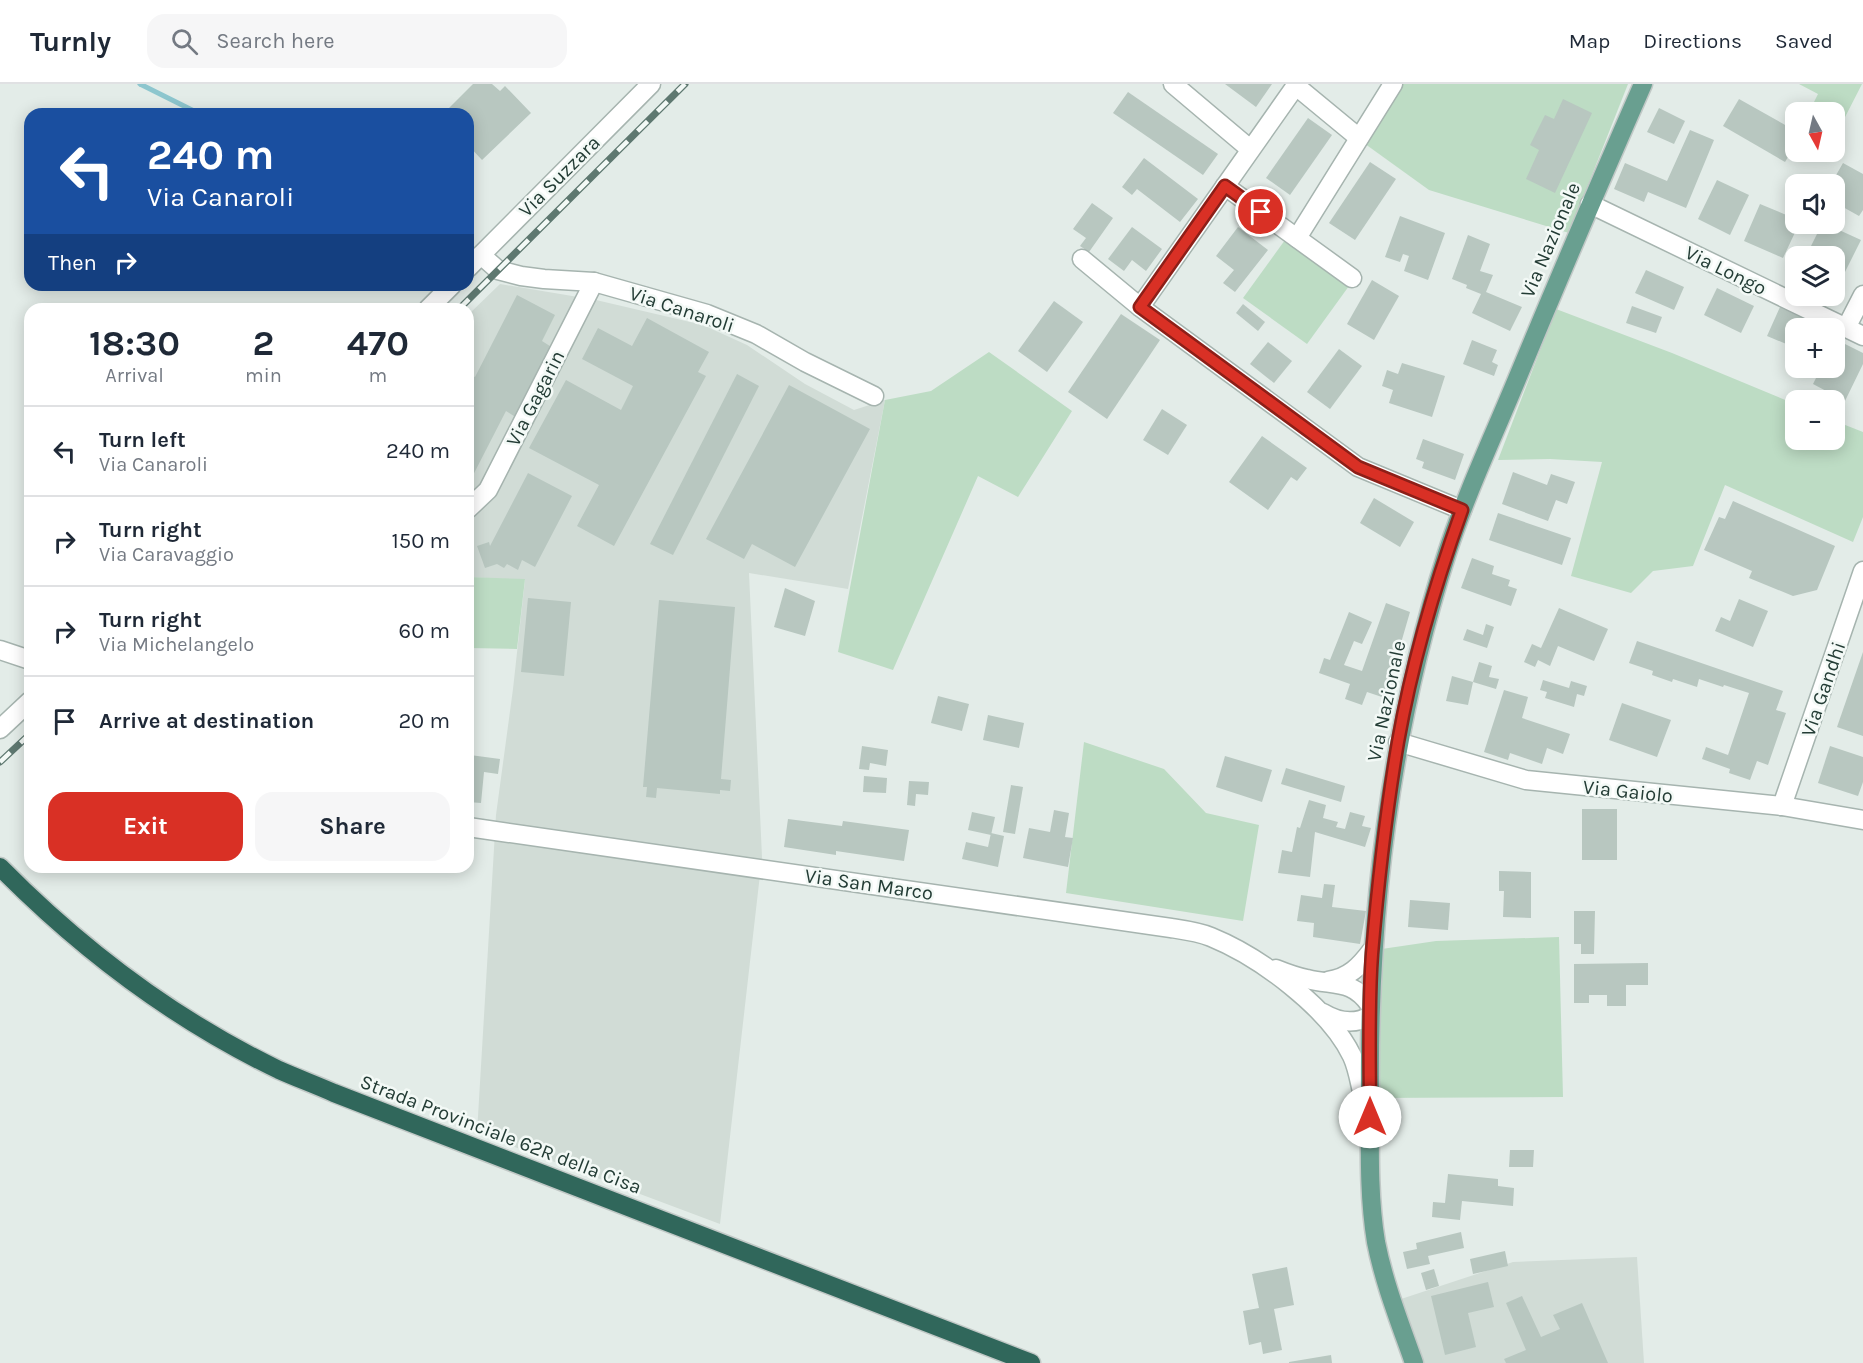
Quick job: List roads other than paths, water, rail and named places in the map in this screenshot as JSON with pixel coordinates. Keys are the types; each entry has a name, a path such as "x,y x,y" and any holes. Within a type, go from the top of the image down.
{"highway":[{"name":"Strada Provinciale 62R della Cisa","path":"0,867 61,925 106,962 194,1023 280,1070 1031,1363"}],"main road":[{"name":"Via Nazionale","path":"1414,1363 1383,1274 1376,1238 1372,1196 1370,1011 1372,950 1398,742 1425,625 1462,510 1590,204 1643,84"}],"street":[{"name":"Via Suzzara","path":"474,262 651,84"},
{"path":"1173,84 1250,149"},
{"path":"1297,238 1393,84"},
{"path":"1140,307 1296,85 1359,138"},
{"path":"1225,186 1353,278"},
{"name":"Via Longo","path":"1590,204 1863,336"},
{"path":"1082,259 1140,307 1358,467 1462,510"},
{"name":"Via Canaroli","path":"474,262 521,276 594,282 707,314 756,334 805,362 874,396"},
{"name":"Via Gagarin","path":"474,503 488,490 594,282"},
{"path":"434,303 446,291"},
{"path":"1846,328 1863,296"},
{"name":"Via Gandhi","path":"1782,806 1859,598 1863,571"},
{"path":"0,650 24,658"},
{"path":"0,729 24,707"},
{"name":"Via Gaiolo","path":"1398,742 1526,780 1782,806 1863,820"},
{"name":"Via San Marco","path":"474,828 1171,928 1209,936 1263,965 1300,993 1319,1011 1342,1037 1353,1057 1370,1117"},
{"path":"1323,982 1349,975 1362,964 1372,950"},
{"name":"Via San Marco","path":"1263,965 1308,980 1339,983 1352,987 1366,999 1370,1011 1363,1020 1341,1022 1319,1011"}],"waterway":[{"path":"140,84 188,108"}],"railway":[{"path":"465,303 685,84"},
{"path":"0,762 24,740"}]}
